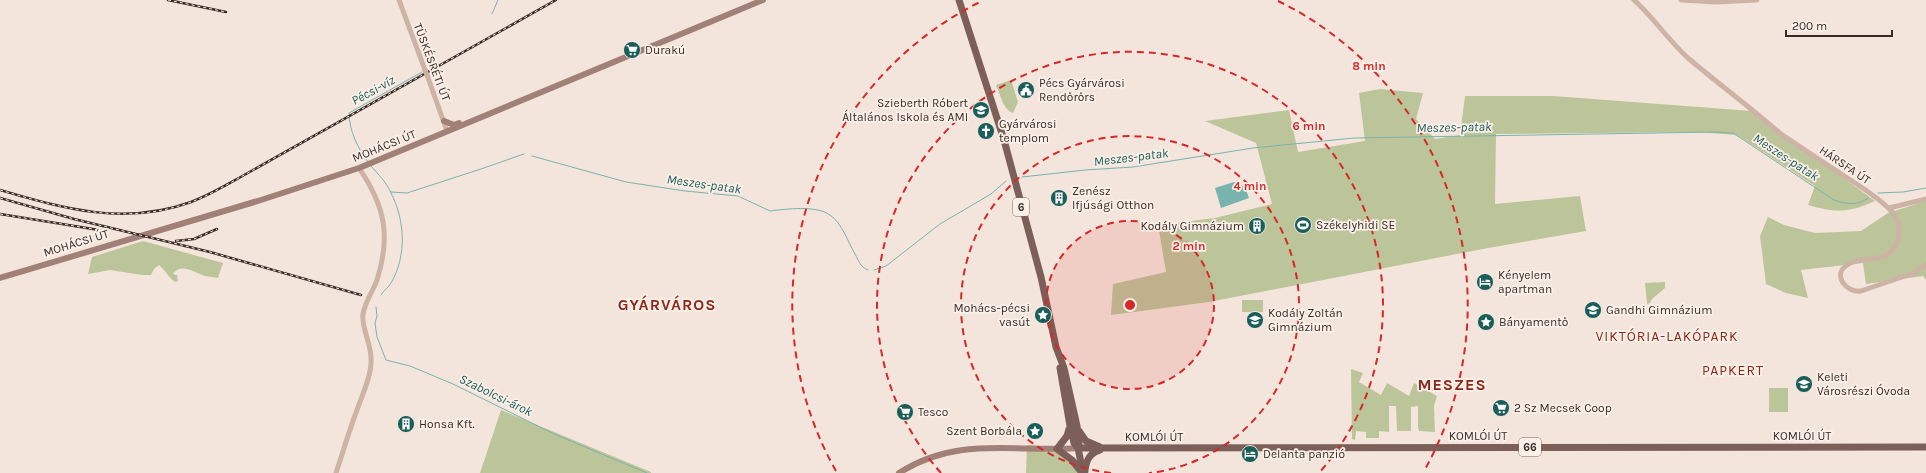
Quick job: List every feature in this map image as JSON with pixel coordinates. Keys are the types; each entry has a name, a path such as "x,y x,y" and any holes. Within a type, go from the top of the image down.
{"main road":[{"name":"MOHÁCSI ÚT","path":"0,278 263,200 361,167 763,0"},
{"name":"6","path":"959,0 1005,144 1041,277 1073,426 1079,443 1078,448 1083,473"},
{"path":"444,121 454,125 465,121 470,122"},
{"path":"1057,449 1068,436 1073,426 1086,441 1106,449"},
{"path":"899,473 932,457 961,449 996,447 1057,449 1078,448"},
{"name":"KOMLÓI ÚT","path":"1078,448 1926,447"},
{"path":"1057,449 1072,460 1083,473"},
{"path":"1083,473 1086,463 1091,455 1106,449"}],"street":[{"name":"TÜSKÉSRÉTI ÚT","path":"399,0 447,131"},
{"name":"HÁRSFA ÚT","path":"1634,0 1672,44 1688,58 1780,133 1889,208 1894,214 1899,226 1898,238 1893,250 1889,254 1879,258 1856,261 1847,265 1841,272 1843,285 1850,290 1861,291 1914,273 1926,265"},
{"path":"1681,0 1716,2 1757,0"},
{"path":"336,473 369,377 372,358 370,342 363,321 364,312 376,281 384,248 383,226 379,204 361,167"},
{"path":"1889,208 1926,199"}],"green space":[{"path":"1011,80 1018,102 1013,113 1004,105 996,85"},
{"path":"1380,89 1423,93 1416,119 1435,139 1460,135 1465,96 1553,96 1752,111 1875,201 1850,210 1835,210 1808,205 1815,186 1737,135 1695,132 1496,134 1495,204 1580,196 1586,231 1488,248 1209,302 1111,315 1113,284 1166,272 1158,225 1215,218 1272,204 1256,143 1205,121 1289,110 1298,152 1365,141 1359,93"},
{"path":"1926,201 1926,280 1923,276 1866,284 1863,263 1801,270 1808,298 1786,293 1766,284 1760,236 1768,217 1784,225 1815,233 1861,231 1888,213"},
{"path":"143,241 223,263 218,278 205,276 188,269 180,269 173,274 177,275 178,281 175,282 159,265 154,269 151,275 110,270 88,274 92,257"},
{"path":"1665,282 1665,288 1652,299 1650,303 1647,304 1645,283"},
{"path":"1242,300 1263,300 1263,312 1242,312"},
{"path":"1351,369 1363,373 1359,382 1381,395 1387,383 1409,396 1414,383 1437,396 1434,406 1435,432 1419,431 1418,406 1411,407 1411,431 1397,431 1396,406 1389,406 1389,432 1379,431 1379,438 1366,438 1366,432 1356,431 1355,440 1352,439"},
{"path":"1769,388 1788,388 1788,412 1769,412"},
{"path":"501,410 651,472 651,473 480,473"},
{"path":"1027,445 1056,447 1075,466 1077,473 1026,473"}],"water":[{"path":"1234,182 1245,187 1249,198 1221,208 1215,188"}],"waterway":[{"name":"Pécsi-víz","path":"492,14 498,0"},
{"name":"Pécsi-víz","path":"368,162 355,139 349,119 349,113 422,72"},
{"name":"Meszes-patak","path":"1022,177 1085,170 1133,167 1253,148 1354,138 1715,132 1733,133 1834,200 1851,204 1864,201 1868,198"},
{"name":"Meszes-patak","path":"391,192 407,193 524,154"},
{"name":"Meszes-patak","path":"532,156 626,182 685,191 738,196 770,211 801,208 824,212 834,218 838,223 860,264 868,270"},
{"name":"Szabolcsi-árok","path":"371,166 389,189 396,204 402,238 402,250 396,272 391,283 381,295"},
{"name":"Meszes-patak","path":"874,270 886,266 940,224 991,194 1006,181"},
{"name":"Meszes-patak","path":"1878,193 1903,192 1926,188"},
{"name":"Szabolcsi-árok","path":"376,307 377,316 375,323 377,337 386,360 410,366 453,384 554,434 647,473"}],"railway":[{"path":"168,0 226,12"},
{"path":"0,190 72,208 119,214 142,213 167,209 191,202 226,185 556,0"},
{"path":"0,198 74,219 210,252 361,295"},
{"path":"0,214 99,230"},
{"path":"176,241 194,239 217,229"}],"place":[{"name":"Durakú","path":"632,50"},
{"name":"Pécs Gyárvárosi Rendőrőrs","path":"1026,90"},
{"name":"Szieberth Róbert Általános Iskola és AMI","path":"981,110"},
{"name":"Gyárvárosi templom","path":"986,131"},
{"name":"Zenész Ifjúsági Otthon","path":"1059,198"},
{"name":"Székelyhidi SE","path":"1303,225"},
{"name":"Kodály Gimnázium","path":"1257,226"},
{"name":"Kényelem apartman","path":"1485,282"},
{"name":"Gandhi Gimnázium","path":"1593,310"},
{"name":"Mohács-pécsi vasút","path":"1043,315"},
{"name":"Kodály Zoltán Gimnázium","path":"1255,320"},
{"name":"Bányamentő","path":"1486,322"},
{"name":"Keleti Városrészi Óvoda","path":"1804,384"},
{"name":"2 Sz Mecsek Coop","path":"1501,408"},
{"name":"Tesco","path":"905,412"},
{"name":"Honsa Kft.","path":"406,424"},
{"name":"Szent Borbála","path":"1035,431"},
{"name":"Delanta panzió","path":"1250,454"}],"district":[{"name":"GYÁRVÁROS","path":"667,304"},
{"name":"VIKTÓRIA-LAKÓPARK","path":"1667,336"},
{"name":"PAPKERT","path":"1733,370"},
{"name":"MESZES","path":"1452,384"}]}
